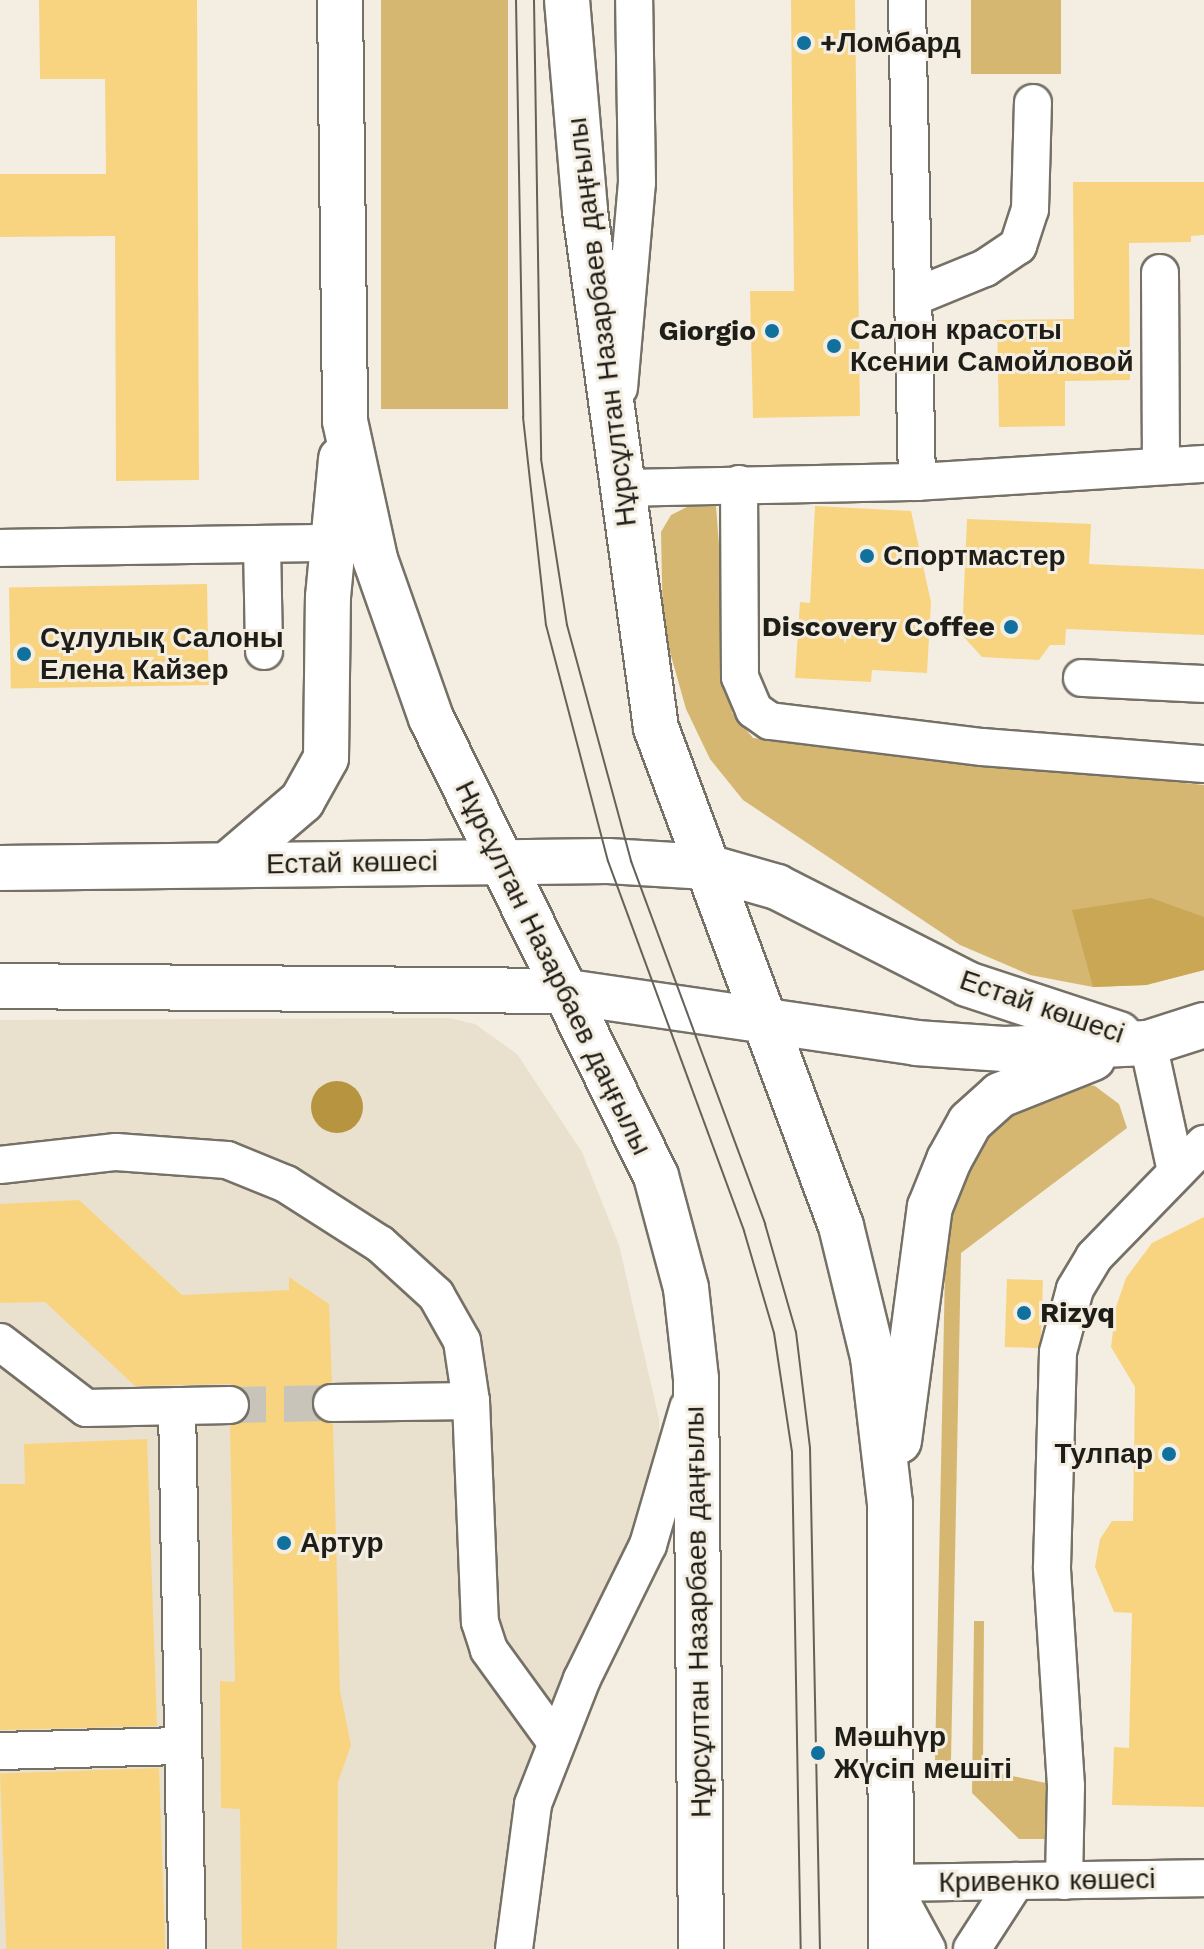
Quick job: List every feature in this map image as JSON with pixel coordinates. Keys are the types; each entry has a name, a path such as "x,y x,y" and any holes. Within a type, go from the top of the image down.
{"main road":[{"name":"Нұрсұлтан Назарбаев даңғылы","path":"340,0 345,421 375,559 431,718 561,991 656,1176 686,1288 696,1379 701,1949"},
{"name":"Нұрсұлтан Назарбаев даңғылы","path":"567,0 585,211 616,414 622,488 656,728 841,1226 873,1357 890,1503 891,1949"},
{"path":"227,865 302,801 326,758 333,543 345,421"},
{"name":"Естай көшесі","path":"0,868 498,862 707,867 777,887 967,984 1148,1043"},
{"name":"Естай көшесі","path":"0,986 561,991 952,1046 1148,1043 1204,1025"},
{"path":"890,1503 930,1207 949,1160 970,1122 1000,1095 1074,1063 1148,1043"}],"street":[{"path":"616,414 637,183 634,0"},
{"path":"907,0 917,482"},
{"path":"914,297 985,268 1018,246 1030,209 1033,103"},
{"path":"1160,273 1161,463"},
{"path":"622,488 917,482 1161,463 1204,464"},
{"path":"739,484 740,677 754,710 770,721 982,747 1204,764"},
{"path":"0,548 333,543"},
{"path":"262,544 264,651"},
{"path":"1082,678 1204,684"},
{"path":"1148,1043 1175,1167"},
{"path":"1064,1881 1066,1786 1052,1567 1058,1352 1075,1289 1094,1257 1175,1167 1204,1144"},
{"path":"0,1165 153,1153 227,1160 286,1184 380,1244 436,1295 462,1341 471,1401 480,1622 489,1650 555,1741"},
{"path":"0,1342 86,1408 230,1405"},
{"path":"514,1949 524,1848 555,1741 648,1545 696,1379"},
{"path":"332,1403 471,1401"},
{"path":"177,1406 187,1949"},
{"path":"0,1751 183,1746"},
{"name":"Кривенко көшесі","path":"891,1883 1204,1878"},
{"path":"972,1949 1016,1881"},
{"path":"891,1883 927,1949"}],"shaded area":[{"path":"381,0 508,0 508,409 381,409"},
{"path":"971,0 1061,0 1061,74 971,74"},
{"path":"716,506 732,713 753,738 1204,785 1204,970 1146,985 1093,987 1030,975 960,945 743,800 710,759 686,709 663,627 661,532 671,515 687,507"},
{"path":"1151,898 1204,917 1204,970 1146,985 1093,987 1072,910"},
{"path":"449,1018 475,1024 517,1054 582,1152 619,1245 659,1419 660,1461 640,1540 504,1949 0,1949 0,1020"},
{"path":"337,1081 355,1089 363,1107 355,1125 337,1133 319,1125 311,1107 319,1089"},
{"path":"1076,1083 1095,1086 1119,1104 1127,1128 961,1253 951,1761 935,1761 946,1220 959,1174 993,1121"},
{"path":"974,1621 984,1621 983,1770 1046,1783 1054,1796 1053,1839 1019,1839 972,1793"}],"building":[{"path":"39,0 197,0 199,480 116,481 115,236 0,237 0,174 106,174 105,79 40,79"},
{"path":"791,0 855,0 860,416 753,418 750,291 794,291"},
{"path":"1073,182 1204,182 1204,235 1191,236 1191,242 1129,243 1130,380 1065,381 1065,426 999,427 997,320 1074,319"},
{"name":"Спортмастер","path":"815,506 911,511 931,602 927,673 872,670 871,682 795,678 800,602 810,603"},
{"path":"967,519 1091,524 1089,564 1204,569 1204,635 1066,629 1065,645 1050,645 1039,660 982,657 962,635"},
{"path":"207,584 209,685 11,688 9,587"},
{"name":"Артур","path":"79,1200 182,1295 289,1290 289,1277 329,1304 332,1382 321,1385 311,1403 314,1414 333,1424 340,1691 351,1745 338,1782 337,1949 242,1949 240,1809 221,1808 220,1681 235,1682 230,1426 248,1416 248,1395 230,1384 135,1386 45,1302 0,1303 0,1204"},
{"name":"Тулпар","path":"1204,1217 1204,1807 1112,1805 1114,1747 1129,1748 1132,1613 1114,1612 1095,1567 1100,1539 1112,1521 1133,1521 1135,1387 1111,1347 1116,1307 1126,1278 1152,1243"},
{"name":"Rizyq","path":"1007,1279 1043,1280 1041,1348 1005,1347"},
{"path":"147,1439 157,1726 0,1730 0,1484 25,1484 24,1444"},
{"path":"159,1768 165,1949 6,1949 0,1774"}],"tunnel":[{"path":"230,1405 332,1403"}],"tram line":[{"path":"516,0 523,417 546,625 608,861 744,1231 774,1333 792,1452 801,1949"},
{"path":"534,0 541,459 567,625 631,861 765,1224 796,1332 810,1448 820,1949"}],"place":[{"name":"+Ломбард","path":"804,43"},
{"name":"Giorgio","path":"772,331"},
{"name":"Салон красоты Ксении Самойловой","path":"834,346"},
{"name":"Спортмастер","path":"867,556"},
{"name":"Discovery Coffee","path":"1011,627"},
{"name":"Сұлулық Салоны Елена Кайзер","path":"24,654"},
{"name":"Rizyq","path":"1024,1313"},
{"name":"Тулпар","path":"1169,1454"},
{"name":"Артур","path":"284,1543"},
{"name":"Мәшһүр Жүсіп мешіті","path":"818,1753"}]}
